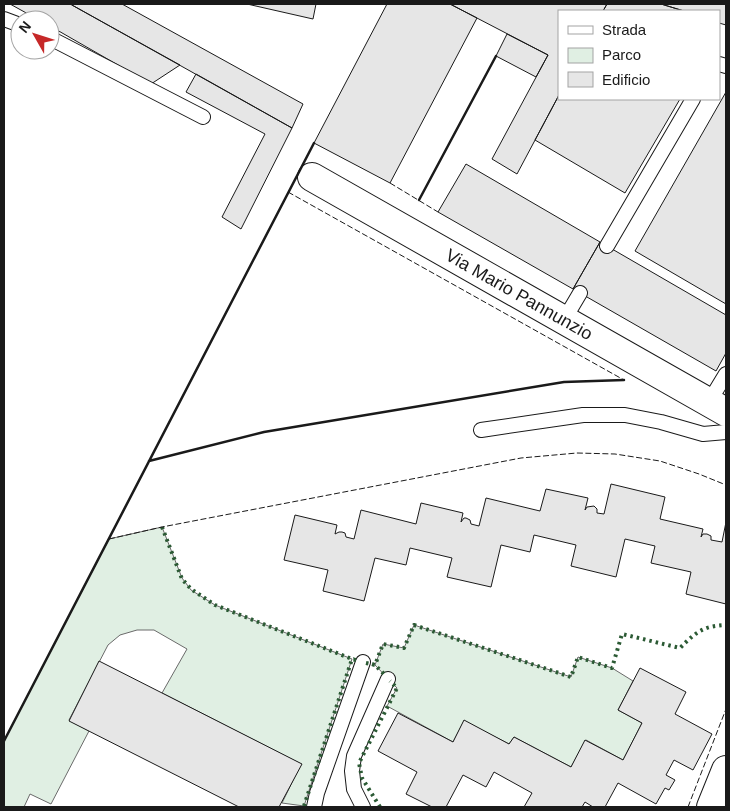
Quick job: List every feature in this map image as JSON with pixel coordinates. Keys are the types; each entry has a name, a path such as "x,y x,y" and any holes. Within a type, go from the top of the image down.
{"street":[{"name":"Via Mario Pannunzio","path":"312,177 718,407"},
{"path":"711,807 726,770"}],"lane":[{"path":"60,43 203,117"},
{"path":"607,246 692,100"},
{"path":"564,320 580,293"},
{"path":"718,407 726,374"},
{"path":"481,430 583,415 624,415 661,422 703,434 726,432"},
{"path":"314,807 317,793 363,662"},
{"path":"363,807 354,789 352,771 354,756 388,679"}],"green space":[{"path":"162,527 182,578 191,590 215,605 352,659 304,806 282,803 301,764 162,693 187,649 154,630 137,630 120,635 108,645 69,720 89,731 51,804 30,794 24,807 4,807 4,741 109,539"},
{"path":"414,625 571,677 578,657 612,668 633,681 618,710 642,723 623,760 586,740 571,767 514,737 509,744 464,721 453,742 387,706 397,688 375,665 383,644 404,648"}],"building":[{"path":"10,4 70,4 180,65 151,84 60,32 60,10 21,10"},
{"path":"122,4 303,104 292,128 72,5"},
{"path":"247,4 316,4 313,19"},
{"path":"387,4 450,4 477,18 390,183 314,143"},
{"path":"450,4 607,4 604,10 558,10 558,97 517,174 492,159 548,55"},
{"path":"607,4 661,4 681,10 604,10"},
{"path":"661,4 726,4 726,25 720,23 720,10 681,10"},
{"path":"507,34 548,55 536,77 496,56"},
{"path":"196,74 292,128 241,229 222,217 265,134 186,92"},
{"path":"726,92 726,304 635,251"},
{"path":"558,97 558,100 679,100 625,193 535,140"},
{"path":"466,164 600,242 573,289 438,212"},
{"path":"600,242 726,315 726,353 716,371 573,289"},
{"path":"611,484 665,497 660,519 703,529 701,537 703,534 707,534 711,536 711,540 722,542 726,522 726,604 686,594 691,572 651,563 655,546 625,539 616,577 571,566 576,545 534,535 530,552 501,545 491,587 447,577 452,558 410,548 406,565 375,558 364,601 323,591 328,570 284,560 295,515 337,525 335,534 342,532 345,533 346,537 354,539 361,510 416,524 421,503 463,513 461,522 466,518 470,520 471,524 479,526 486,498 540,511 546,489 588,498 585,510 587,507 594,506 597,509 597,513 604,514"},
{"path":"99,661 302,764 279,807 239,807 69,721"},
{"path":"640,668 686,692 675,714 712,734 693,770 674,760 666,775 675,780 669,790 665,788 656,804 618,783 605,807 593,807 585,802 582,807 524,807 532,793 494,772 486,787 463,775 446,807 432,807 406,794 417,772 378,751 398,713 453,742 464,720 509,744 514,737 571,767 585,740 623,760 642,723 618,710"}],"hedge":[{"path":"162,527 182,579 191,589 215,605 359,661"},
{"path":"366,663 375,665 383,644 404,648 414,625 571,677 578,657 612,668 622,634 680,648 700,631 706,628 726,625"},
{"path":"304,806 352,659 354,659"},
{"path":"372,664 386,676"},
{"path":"380,807 362,778 359,763 397,688 390,681"}],"fence":[{"path":"390,183 438,212"},
{"path":"288,192 624,380"},
{"path":"109,539 162,527 521,458 577,453 615,454 660,461 726,485"},
{"path":"688,807 726,709"}],"wall":[{"path":"419,200 496,56"},
{"path":"4,741 314,143"},
{"path":"149,461 264,432 564,382 624,380"}]}
